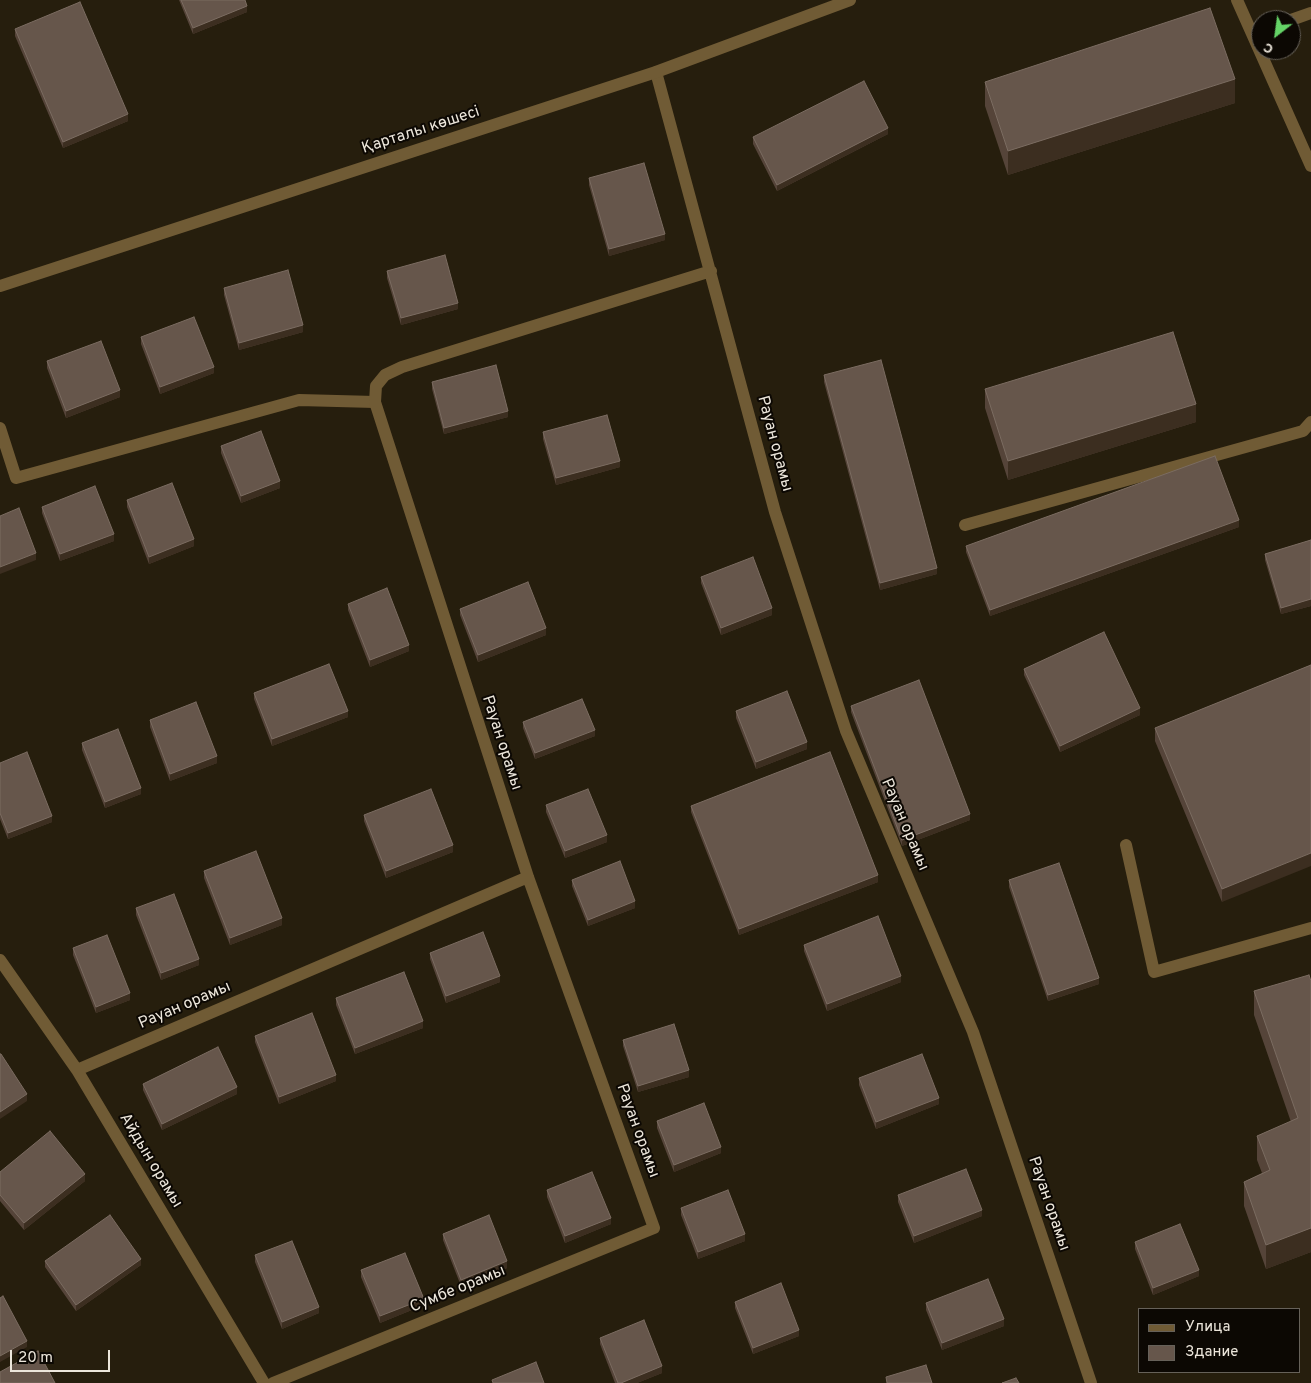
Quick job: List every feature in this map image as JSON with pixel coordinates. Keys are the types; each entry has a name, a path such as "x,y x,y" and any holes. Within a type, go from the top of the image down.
{"street":[{"name":"Қарталы көшесі","path":"0,286 656,72 850,0"},
{"path":"1237,0 1251,22"},
{"path":"1268,60 1311,166"},
{"name":"Рауан орамы","path":"656,72 711,271 774,512 846,731 973,1032 1091,1383"},
{"path":"0,428 16,478 298,400 375,402 376,386 385,375 402,367 711,271"},
{"name":"Рауан орамы","path":"375,402 528,876 654,1228"},
{"path":"965,525 1303,431 1311,422"},
{"path":"1126,845 1154,972 1311,928"},
{"name":"Рауан орамы","path":"76,1070 528,876"},
{"name":"Айдын орамы","path":"0,960 76,1070 264,1383"},
{"name":"Сумбе орамы","path":"273,1383 654,1228"}],"building":[{"path":"181,0 245,0 247,6 193,28"},
{"path":"80,2 128,114 63,142 15,29"},
{"path":"1210,8 1235,79 1008,151 985,82"},
{"path":"864,81 888,128 777,185 753,137"},
{"path":"644,163 665,234 609,249 589,178"},
{"path":"445,255 458,303 401,318 387,271"},
{"path":"288,270 303,325 239,343 224,288"},
{"path":"194,317 214,367 160,387 141,337"},
{"path":"1173,332 1196,404 1008,461 985,389"},
{"path":"101,341 120,390 66,411 47,361"},
{"path":"881,360 937,568 880,583 824,375"},
{"path":"496,365 508,411 444,428 432,382"},
{"path":"607,415 620,461 556,478 543,432"},
{"path":"261,431 280,481 241,496 221,446"},
{"path":"1215,456 1239,520 990,610 966,546"},
{"path":"172,483 194,539 149,557 127,500"},
{"path":"95,486 114,534 60,554 42,507"},
{"path":"19,508 36,553 0,567 0,516"},
{"path":"1311,540 1311,599 1281,608 1265,554"},
{"path":"753,557 772,608 721,628 701,577"},
{"path":"528,582 546,628 478,655 460,609"},
{"path":"387,588 409,645 370,660 348,604"},
{"path":"1104,632 1140,708 1060,746 1024,669"},
{"path":"329,664 348,711 272,739 254,693"},
{"path":"1311,665 1311,853 1222,889 1155,728"},
{"path":"919,680 970,814 902,840 851,706"},
{"path":"787,691 807,742 756,762 736,711"},
{"path":"582,699 595,730 535,753 523,722"},
{"path":"196,702 217,756 170,774 150,720"},
{"path":"118,729 141,788 105,802 82,743"},
{"path":"27,752 52,816 8,833 0,813 0,763"},
{"path":"830,752 878,875 739,929 691,806"},
{"path":"431,789 453,845 386,871 364,815"},
{"path":"588,789 607,835 565,851 546,805"},
{"path":"256,851 282,918 230,938 204,871"},
{"path":"620,861 635,901 588,920 572,880"},
{"path":"1059,863 1099,978 1048,995 1009,880"},
{"path":"174,894 199,959 161,973 136,908"},
{"path":"878,916 901,976 827,1004 804,945"},
{"path":"483,932 500,976 446,996 430,953"},
{"path":"107,935 130,993 96,1007 73,948"},
{"path":"404,972 423,1021 355,1048 336,998"},
{"path":"1309,975 1311,981 1311,1228 1266,1245 1244,1182 1270,1170 1257,1136 1298,1118 1254,991"},
{"path":"312,1013 336,1075 279,1097 255,1036"},
{"path":"674,1024 689,1070 638,1086 623,1040"},
{"path":"218,1047 237,1087 162,1124 143,1084"},
{"path":"0,1054 27,1094 0,1112"},
{"path":"922,1054 939,1098 876,1122 859,1078"},
{"path":"704,1103 721,1147 674,1165 657,1121"},
{"path":"50,1131 85,1174 24,1223 0,1195 0,1172"},
{"path":"966,1169 982,1210 914,1236 898,1195"},
{"path":"592,1172 611,1218 565,1236 547,1190"},
{"path":"728,1190 745,1234 698,1252 681,1208"},
{"path":"110,1215 141,1259 76,1305 45,1261"},
{"path":"489,1215 507,1261 461,1280 443,1234"},
{"path":"1180,1224 1199,1270 1153,1288 1135,1242"},
{"path":"292,1241 319,1307 282,1322 255,1255"},
{"path":"405,1253 424,1299 380,1316 361,1270"},
{"path":"988,1279 1004,1319 942,1343 926,1303"},
{"path":"781,1283 799,1330 753,1348 735,1302"},
{"path":"3,1296 27,1341 0,1356 0,1298"},
{"path":"644,1320 662,1366 618,1383 600,1338"},
{"path":"38,1351 55,1383 0,1383 0,1372"},
{"path":"536,1362 544,1383 493,1383 492,1380"},
{"path":"926,1365 932,1383 887,1383 886,1377"},
{"path":"1016,1378 1019,1383 1002,1383"}]}
